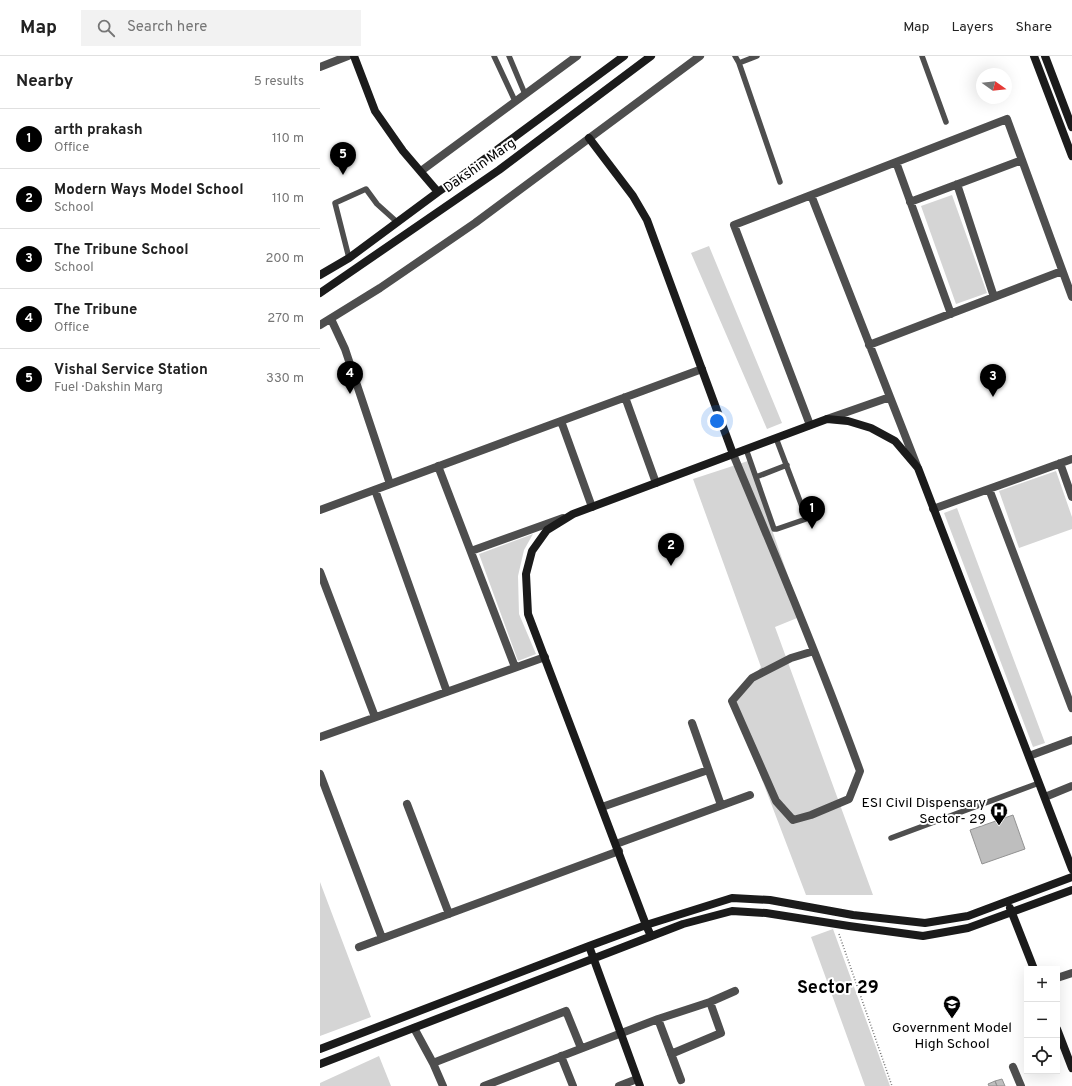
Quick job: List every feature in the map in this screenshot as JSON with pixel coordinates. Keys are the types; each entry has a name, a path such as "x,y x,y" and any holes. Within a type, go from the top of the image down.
{"street":[{"path":"320,67 348,56"},
{"path":"354,56 375,111 403,151 438,192"},
{"path":"421,171 577,56"},
{"name":"Dakshin Marg","path":"320,275 349,258 624,56"},
{"name":"Dakshin Marg","path":"320,292 499,170 651,56"},
{"path":"320,325 380,288 474,223 700,56"},
{"path":"1034,56 1072,156"},
{"path":"1045,56 1072,127"},
{"path":"810,425 734,225 1007,118 1072,297"},
{"path":"589,138 633,196 647,220 733,454 814,651 860,771 849,799 811,815 793,820 776,801 732,701 752,678 792,658 814,651"},
{"path":"910,202 1022,160"},
{"path":"896,162 951,314"},
{"path":"957,184 994,297"},
{"path":"811,195 1072,869"},
{"path":"869,345 1062,271"},
{"path":"331,319 345,349 390,484"},
{"path":"320,510 702,369"},
{"path":"625,397 656,483"},
{"path":"471,551 810,425 890,397"},
{"path":"827,419 848,421 871,428 895,441 918,468"},
{"path":"561,421 592,507"},
{"path":"933,509 1072,459"},
{"path":"1060,463 1072,497"},
{"path":"438,466 515,667"},
{"path":"989,489 1072,708"},
{"path":"375,490 447,692"},
{"path":"573,514 547,530 532,552 526,574 528,614 651,936"},
{"path":"320,572 375,718"},
{"path":"320,737 544,657"},
{"path":"692,723 721,805"},
{"path":"1028,756 1072,740"},
{"path":"602,807 708,770"},
{"path":"320,774 382,938"},
{"path":"1044,797 1072,786"},
{"path":"359,947 449,914 721,805 750,795"},
{"path":"407,804 449,914"},
{"path":"320,1049 646,925 732,898 770,900 853,915 924,923 968,916 1072,877"},
{"path":"320,1064 683,924 732,911 766,913 923,936 968,928 1072,890"},
{"path":"1008,901 1033,966"},
{"path":"589,946 638,1083 619,1086"},
{"path":"1060,977 1072,973"},
{"path":"484,1086 504,1082 581,1048 658,1019 710,1002 735,991"},
{"path":"671,1054 721,1033 710,1002"},
{"path":"433,1063 566,1011 581,1048"},
{"path":"658,1019 681,1080"},
{"path":"414,1028 433,1063 443,1086"},
{"path":"1060,1037 1072,1068"},
{"path":"561,1056 573,1086"},
{"path":"1013,1067 1020,1086"}],"lane":[{"path":"494,56 515,101"},
{"path":"509,56 525,94"},
{"path":"735,56 739,62 780,182"},
{"path":"739,62 757,56"},
{"path":"922,56 946,122"},
{"path":"349,258 335,203 366,189 377,204 397,222"},
{"path":"746,450 774,529 776,530 806,519 776,438"},
{"path":"756,477 787,466"},
{"path":"891,838 1039,783"}],"path":[{"path":"836,924 892,1086"}],"shaded area":[{"path":"952,195 987,293 956,304 921,206"},
{"path":"709,246 782,423 767,429 691,253"},
{"path":"748,461 802,616 775,627 873,895 806,895 732,701 761,667 693,479"},
{"path":"1056,471 1072,517 1072,529 1019,548 999,491"},
{"path":"957,508 1045,743 1033,747 944,513"},
{"path":"533,534 524,550 518,576 519,614 536,654 518,661 479,554"},
{"path":"320,882 371,1017 320,1036"},
{"path":"833,929 890,1086 865,1086 811,937"},
{"path":"379,1056 391,1086 320,1086 320,1083"}],"building":[{"path":"1013,815 1025,849 982,864 970,830"},
{"path":"1002,1079 1005,1086 997,1086 995,1081"},
{"path":"995,1081 997,1086 989,1086 988,1084"}],"place":[{"name":"Vishal Service Station","path":"343,175"},
{"name":"The Tribune","path":"350,394"},
{"name":"The Tribune School","path":"993,397"},
{"name":"arth prakash","path":"812,529"},
{"name":"Modern Ways Model School","path":"671,566"},
{"name":"ESI Civil Dispensary Sector- 29","path":"999,826"},
{"name":"Government Model High School","path":"952,1019"}],"district":[{"name":"Sector 29","path":"838,988"}]}
